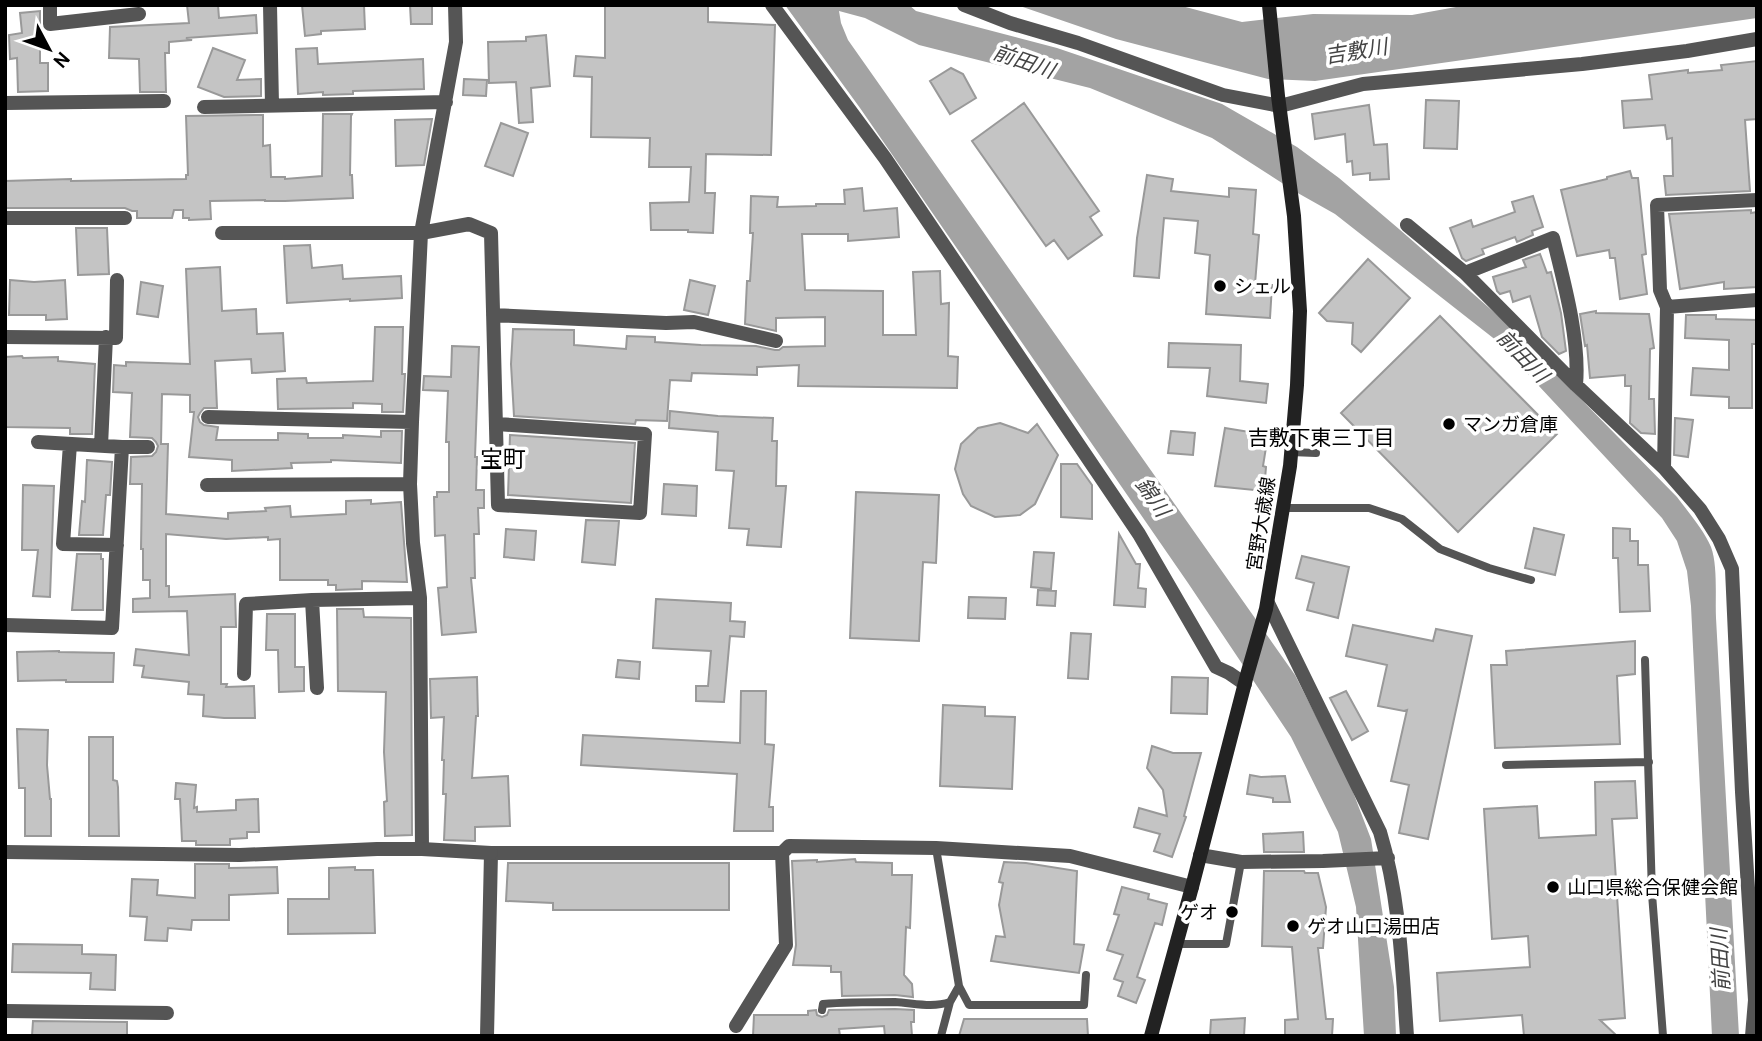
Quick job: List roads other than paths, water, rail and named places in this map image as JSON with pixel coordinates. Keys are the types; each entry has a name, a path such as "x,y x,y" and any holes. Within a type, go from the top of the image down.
{"main road":[{"name":"宮野大歳線","path":"1151,1036 1267,606 1292,452 1300,311 1291,196 1269,9"}],"street":[{"path":"50,5 50,24 139,15"},
{"path":"270,5 272,105"},
{"path":"422,849 420,598 413,543 410,484 412,422 421,233 456,42 455,5"},
{"path":"772,5 885,158 1139,534 1216,667 1246,680"},
{"path":"964,5 1223,95 1279,101 1363,84 1582,64 1757,39"},
{"path":"5,103 164,101"},
{"path":"204,107 446,102"},
{"path":"1664,468 1667,307 1660,290 1657,205 1757,200"},
{"path":"5,218 125,218"},
{"path":"222,233 421,233 469,224 491,233 498,505 640,513 645,434 496,424"},
{"path":"1406,225 1465,273 1576,385 1664,468 1700,509 1719,539 1732,569 1740,727 1750,792 1756,1000 1752,1036"},
{"path":"1465,273 1553,238 1578,365 1576,385"},
{"path":"5,337 116,338 117,280"},
{"path":"1667,307 1757,300"},
{"path":"493,315 694,322 776,341"},
{"path":"101,446 106,337"},
{"path":"208,417 412,422"},
{"path":"38,442 148,447"},
{"path":"70,444 62,544 117,545"},
{"path":"5,625 112,628 122,447"},
{"path":"207,485 410,484"},
{"path":"244,674 246,604 420,598"},
{"path":"312,600 317,688"},
{"path":"1267,606 1380,832 1396,902 1407,1036"},
{"path":"1740,727 1757,727"},
{"path":"5,852 240,855 422,849 491,853 782,853 789,846 936,848 1070,856 1192,887"},
{"path":"486,1036 491,853"},
{"path":"736,1026 786,945 782,853"},
{"path":"1200,855 1241,862 1388,858"},
{"path":"5,1011 167,1013"}],"lane":[{"path":"1292,452 1316,453"},
{"path":"1284,508 1369,509 1402,519 1440,549 1489,568 1531,580"},
{"path":"1645,660 1652,894 1663,1036"},
{"path":"1506,765 1649,762"},
{"path":"936,848 959,986 969,1005 1084,1004 1086,975"},
{"path":"1177,944 1226,944 1241,862"},
{"path":"941,1036 950,1002 959,986"},
{"path":"822,1010 823,1004 834,1003 895,1002 937,1006 950,1002"}],"water":[{"path":"785,5 909,5 916,11 1057,48 1222,104 1297,147 1339,178 1399,229 1503,320 1677,497 1708,540 1715,563 1739,1036 1712,1036 1691,606 1687,571 1677,541 1662,518 1497,341 1335,214 1212,138 1090,88 919,45 865,18 839,11 848,40 1295,675 1348,779 1371,839 1394,987 1396,1036 1364,1036 1356,907 1338,832 1291,737 860,108"},
{"name":"吉敷川","path":"1017,5 1178,5 1242,22 1313,14 1412,15 1467,5 1757,5 1757,18 1315,81 1268,79 1116,39"}],"place":[{"name":"シェル","path":"1220,286"},
{"name":"マンガ倉庫","path":"1449,424"},
{"name":"山口県総合保健会館","path":"1553,887"},
{"name":"ゲオ","path":"1232,912"},
{"name":"ゲオ山口湯田店","path":"1293,926"}],"district":[{"name":"吉敷下東三丁目","path":"1321,437"},
{"name":"宝町","path":"503,459"}],"water label":[{"name":"前田川","path":"1024,61"},
{"name":"前田川","path":"1523,356"},
{"name":"錦川","path":"1153,497"},
{"name":"前田川","path":"1720,960"}]}
